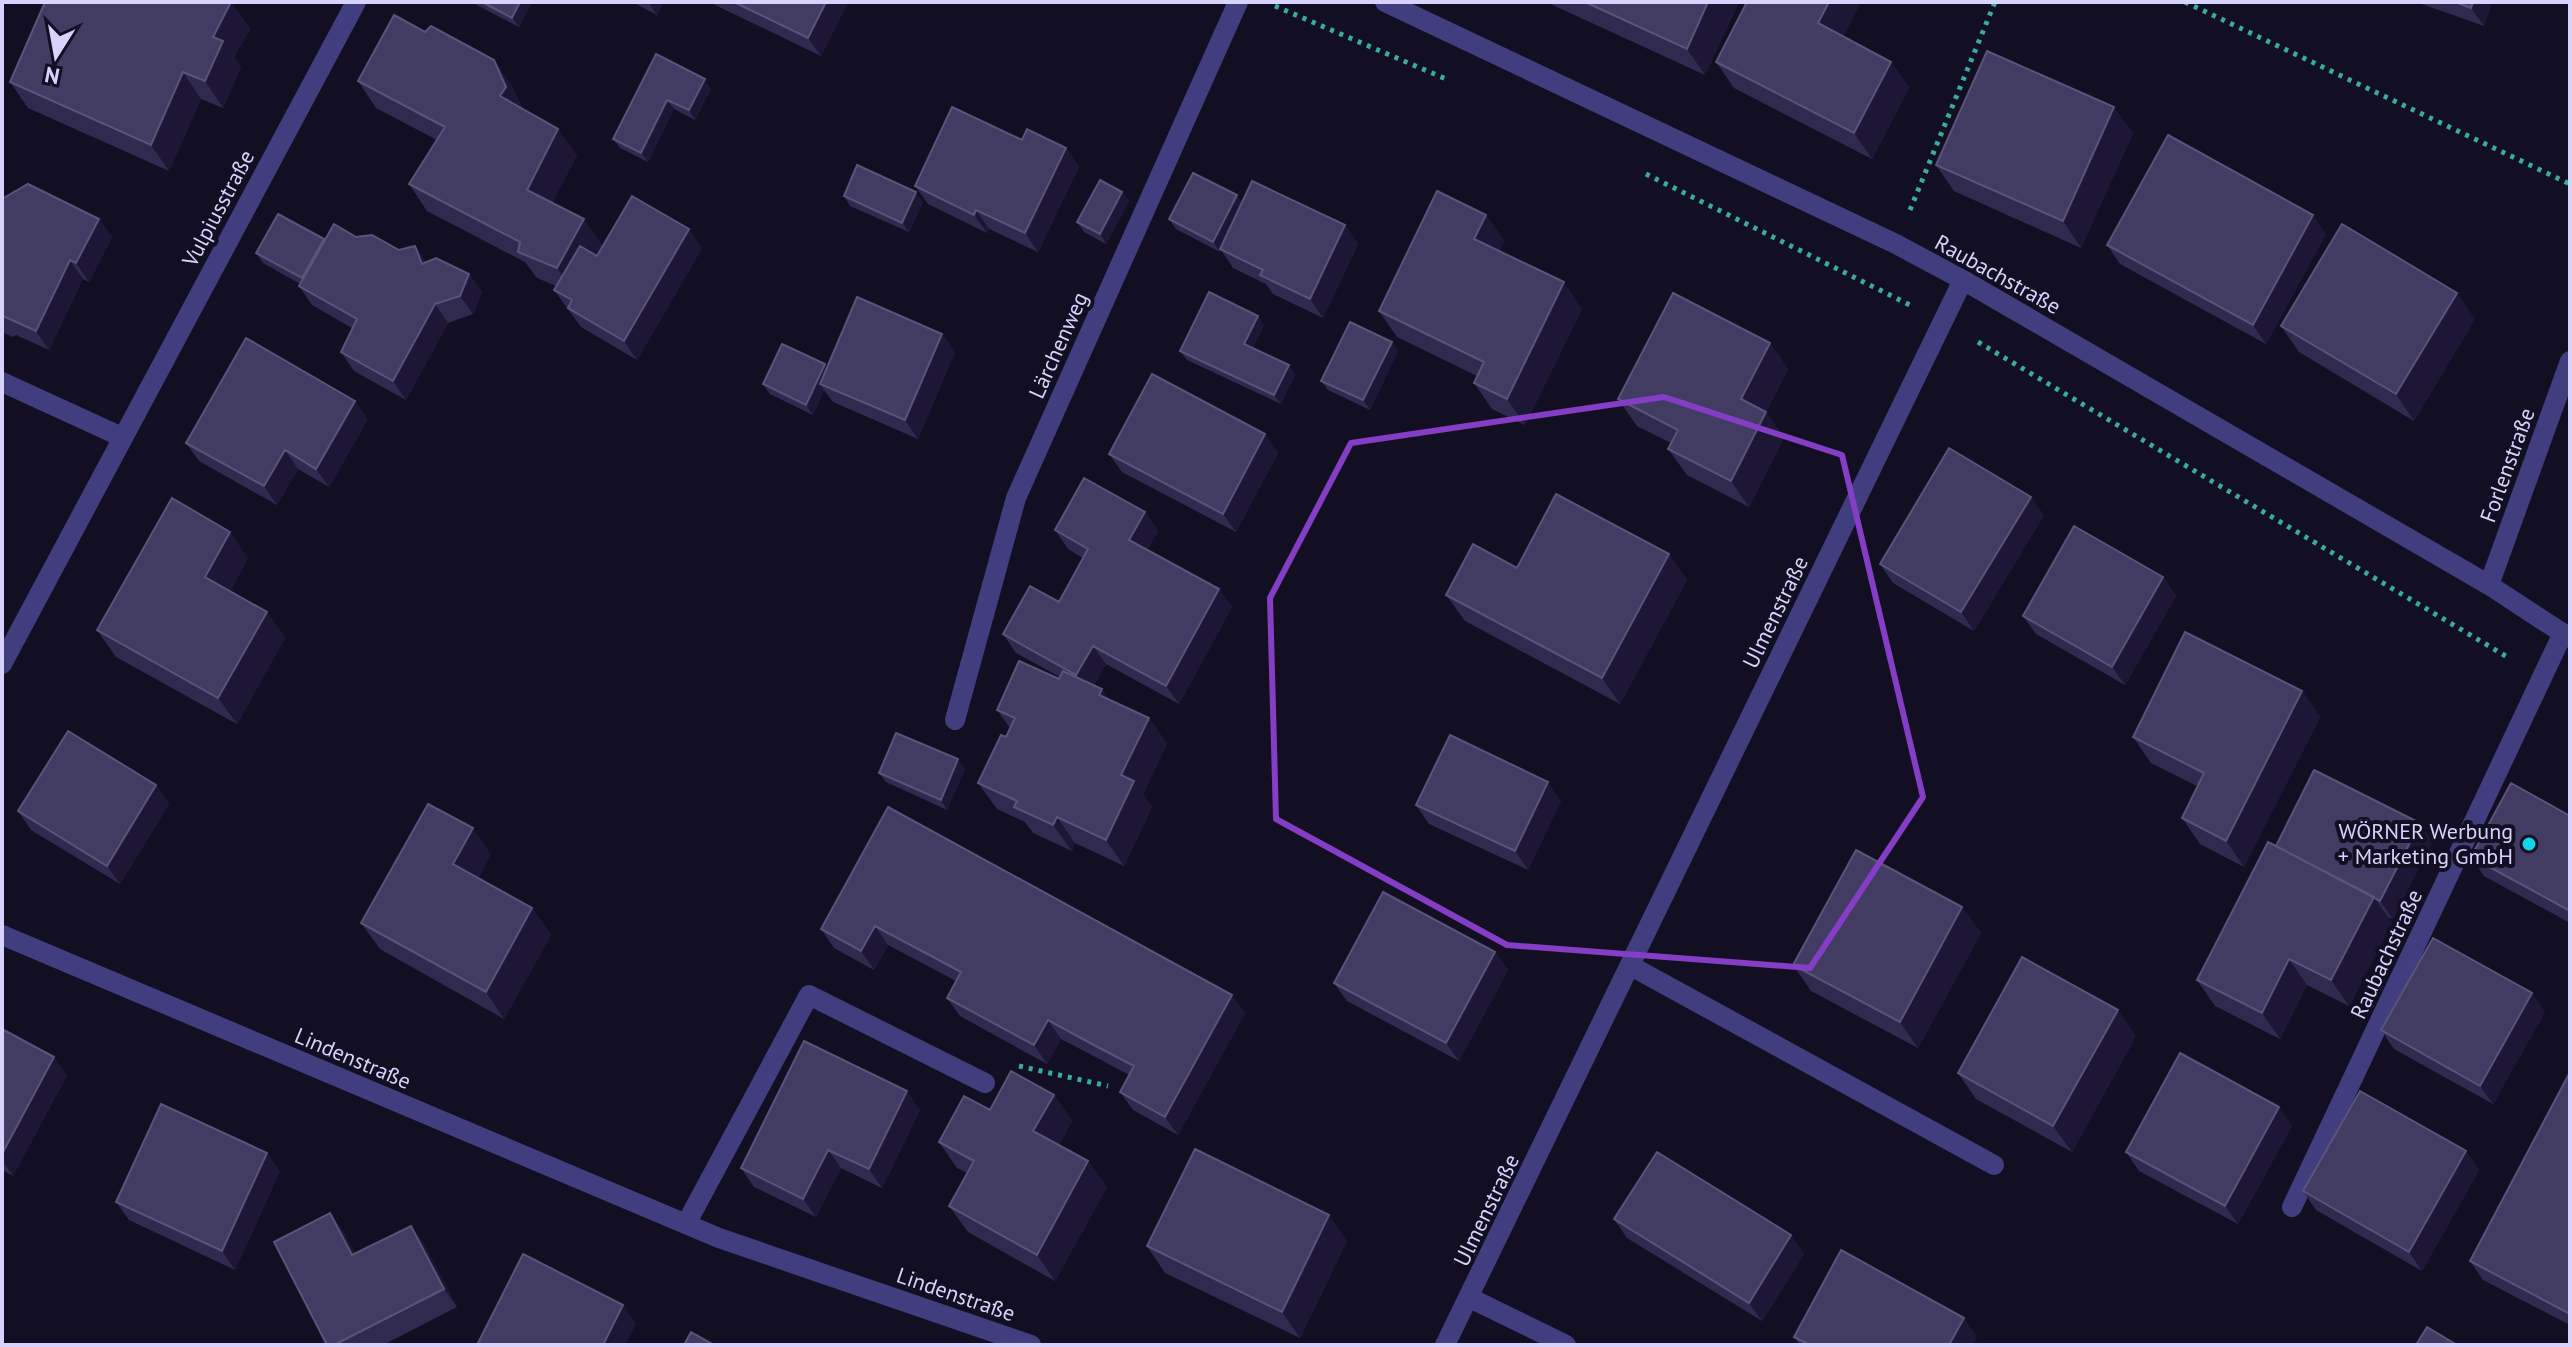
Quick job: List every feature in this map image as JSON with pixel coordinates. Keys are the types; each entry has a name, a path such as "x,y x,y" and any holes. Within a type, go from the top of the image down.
{"street":[{"name":"Vulpiusstraße","path":"2,664 356,2"},
{"name":"Lärchenweg","path":"955,720 1016,498 1238,2"},
{"name":"Raubachstraße","path":"1385,2 1896,244 2489,585 2567,636 2292,1207"},
{"name":"Ulmenstraße","path":"1445,1345 1963,280"},
{"name":"Forlenstraße","path":"2489,585 2570,361"},
{"path":"2,382 122,437"},
{"name":"Lindenstraße","path":"2,935 719,1238 1031,1345"},
{"path":"1631,966 1994,1165"},
{"path":"686,1224 809,995 976,1079"},
{"path":"1470,1298 1566,1345"}],"path":[{"path":"1896,244 1995,2"},
{"path":"2185,2 2570,184"},
{"path":"976,1079 995,1059 1038,1072 1108,1086"}],"highlighted area":[{"path":"1664,397 1842,455 1923,797 1810,968 1507,945 1276,819 1270,598 1351,443"}],"building":[{"path":"45,2 231,2 213,37 223,41 205,81 183,72 151,145 10,82"},
{"path":"482,2 520,2 512,18"},
{"path":"734,2 826,2 808,38"},
{"path":"1585,2 1708,2 1687,49"},
{"path":"1747,2 1829,2 1818,23 1891,62 1854,133 1716,62"},
{"path":"2455,2 2473,2 2471,8"},
{"path":"394,15 425,32 431,26 494,60 506,87 500,96 558,129 527,190 584,219 557,268 518,252 520,242 409,184 445,127 358,81"},
{"path":"1987,51 2114,107 2063,221 1936,165"},
{"path":"656,54 705,79 689,110 667,100 641,153 613,139"},
{"path":"952,107 1022,140 1027,129 1066,148 1025,233 976,210 974,215 915,186"},
{"path":"2168,135 2313,215 2253,325 2107,245"},
{"path":"857,165 916,192 902,223 844,196"},
{"path":"1193,173 1237,195 1213,242 1169,219"},
{"path":"1100,180 1122,192 1100,234 1077,222"},
{"path":"1252,181 1345,225 1310,299 1260,275 1263,270 1220,249"},
{"path":"28,184 99,219 76,263 70,260 36,331 2,317 2,199"},
{"path":"1437,191 1486,215 1474,239 1564,282 1507,399 1474,383 1484,362 1379,311"},
{"path":"632,196 689,229 624,341 568,308 572,300 554,290 580,246 597,256"},
{"path":"278,214 324,239 302,278 256,253"},
{"path":"334,224 356,237 372,235 399,250 415,246 422,264 436,258 469,274 460,296 435,304 393,381 341,352 357,319 299,286"},
{"path":"2342,224 2457,293 2396,394 2281,326"},
{"path":"1209,292 1258,316 1244,344 1289,365 1274,395 1180,351"},
{"path":"1673,293 1770,343 1741,399 1766,412 1731,481 1668,449 1678,430 1618,399"},
{"path":"857,297 942,334 905,420 820,384"},
{"path":"1350,322 1392,342 1363,400 1321,381"},
{"path":"246,338 355,401 316,469 285,450 264,486 186,443"},
{"path":"782,344 825,364 806,405 763,384"},
{"path":"1152,374 1265,434 1223,514 1109,454"},
{"path":"1949,448 2031,497 1961,612 1880,564"},
{"path":"1084,478 1145,512 1129,540 1219,589 1166,686 1093,646 1076,675 1003,634 1030,586 1059,602 1088,549 1055,530"},
{"path":"1556,494 1669,554 1602,678 1446,595 1473,544 1517,568"},
{"path":"172,498 230,532 205,577 267,612 218,698 97,630"},
{"path":"2074,526 2163,577 2112,667 2023,616"},
{"path":"2185,632 2302,691 2226,841 2182,818 2204,773 2133,737"},
{"path":"1019,661 1059,679 1063,671 1102,689 1099,695 1149,718 1121,775 1134,781 1106,840 1057,817 1053,825 1014,807 1017,801 978,783 1001,735 1006,737 1015,718 997,710"},
{"path":"68,731 156,785 107,866 18,811"},
{"path":"896,733 958,759 941,800 879,773"},
{"path":"1450,735 1548,782 1515,851 1416,805"},
{"path":"2314,770 2420,823 2380,901 2276,846"},
{"path":"2511,783 2570,816 2570,911 2471,857"},
{"path":"428,804 473,828 453,864 532,908 486,992 361,923"},
{"path":"888,807 1232,995 1165,1117 1120,1092 1134,1066 1048,1020 1034,1045 947,998 961,972 875,926 861,951 821,929"},
{"path":"2268,842 2374,897 2331,980 2289,959 2262,1013 2197,980"},
{"path":"1856,850 1962,907 1900,1022 1793,965"},
{"path":"1383,892 1495,952 1446,1043 1334,983"},
{"path":"2433,938 2532,993 2480,1086 2381,1030"},
{"path":"2022,957 2118,1010 2053,1126 1958,1073"},
{"path":"2,1029 54,1057 2,1154"},
{"path":"804,1041 907,1091 869,1169 828,1150 803,1199 741,1168"},
{"path":"2180,1053 2279,1107 2225,1206 2126,1152"},
{"path":"1011,1071 1054,1095 1033,1131 1088,1161 1037,1255 949,1206 974,1161 939,1142 964,1096 990,1110"},
{"path":"2570,1072 2570,1314 2470,1261"},
{"path":"2360,1091 2466,1151 2409,1252 2303,1191"},
{"path":"161,1104 267,1153 222,1251 116,1202"},
{"path":"1195,1149 1329,1215 1282,1312 1147,1246"},
{"path":"1657,1152 1791,1235 1749,1303 1614,1219"},
{"path":"330,1213 352,1255 411,1226 444,1289 334,1345 327,1345 274,1242"},
{"path":"1841,1250 1964,1318 1949,1345 1810,1345 1794,1337"},
{"path":"523,1254 623,1305 603,1345 477,1345"},
{"path":"2427,1327 2457,1345 2416,1345"},
{"path":"691,1332 714,1345 684,1345"}],"place":[{"name":"WÖRNER Werbung + Marketing GmbH","path":"2529,844"}]}
